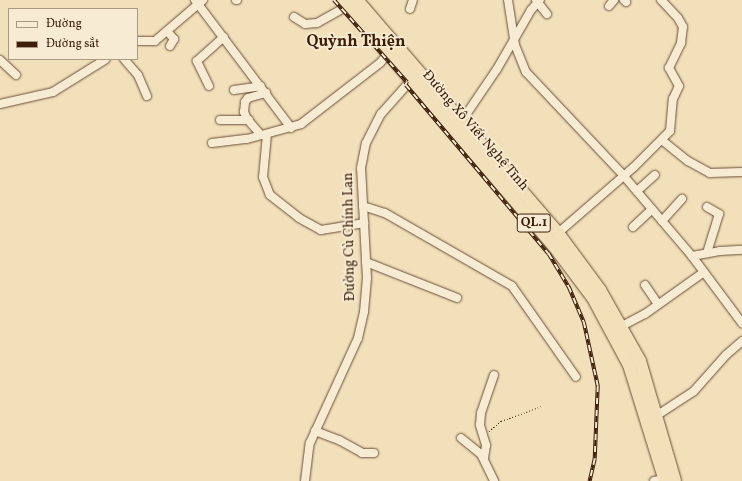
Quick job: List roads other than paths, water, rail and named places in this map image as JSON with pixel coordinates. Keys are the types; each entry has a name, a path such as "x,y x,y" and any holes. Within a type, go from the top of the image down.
{"highway":[{"name":"Đường Xô Viết Nghệ Tĩnh","path":"351,2 415,76 553,245 593,298 630,365 667,480"},
{"name":"Đường Xô Viết Nghệ Tĩnh","path":"415,76 462,122 558,233 600,290 622,326 640,361 656,416 667,480"}],"street":[{"path":"410,9 413,0"},
{"path":"508,0 518,57 526,72 637,191 692,256 742,323"},
{"path":"558,233 663,141 670,131 673,99 679,88 670,68 681,43 683,27 661,0"},
{"path":"138,41 155,41 199,1 224,38 291,128"},
{"path":"462,122 538,1 547,14"},
{"path":"294,17 305,24 317,23 351,2"},
{"path":"167,31 174,38 170,46"},
{"path":"209,86 197,61 224,38"},
{"path":"212,143 242,140 291,128 321,111 380,63 392,49"},
{"path":"0,60 16,75"},
{"path":"0,104 54,92 104,60"},
{"path":"125,60 138,75 147,96"},
{"name":"Đường Cù Chính Lan","path":"305,481 310,443 358,338 364,312 366,262 361,168 366,143 381,114 415,76"},
{"path":"234,90 263,90"},
{"path":"263,90 246,101 244,112 249,120 264,134 263,177 270,195 299,218 320,230 364,224"},
{"path":"220,120 249,120"},
{"path":"663,141 688,161 710,173 742,172"},
{"path":"637,191 655,175"},
{"path":"662,221 682,199"},
{"path":"363,206 385,213 512,286 576,377"},
{"path":"707,207 719,214 707,253"},
{"path":"633,228 652,209"},
{"path":"692,256 742,250"},
{"path":"366,262 458,298"},
{"path":"622,326 658,304 704,272"},
{"path":"645,285 658,304"},
{"path":"656,416 694,391 726,355 742,341"},
{"path":"484,458 486,445 483,436 481,413 494,375"},
{"path":"315,431 339,440 362,454 374,453"},
{"path":"461,438 470,443 484,458 494,481"}],"railway":[{"path":"334,0 407,82 406,85 549,254 569,287 584,322 598,386 595,459 590,481"}],"district":[{"name":"Quỳnh Thiện","path":"356,42"}]}
